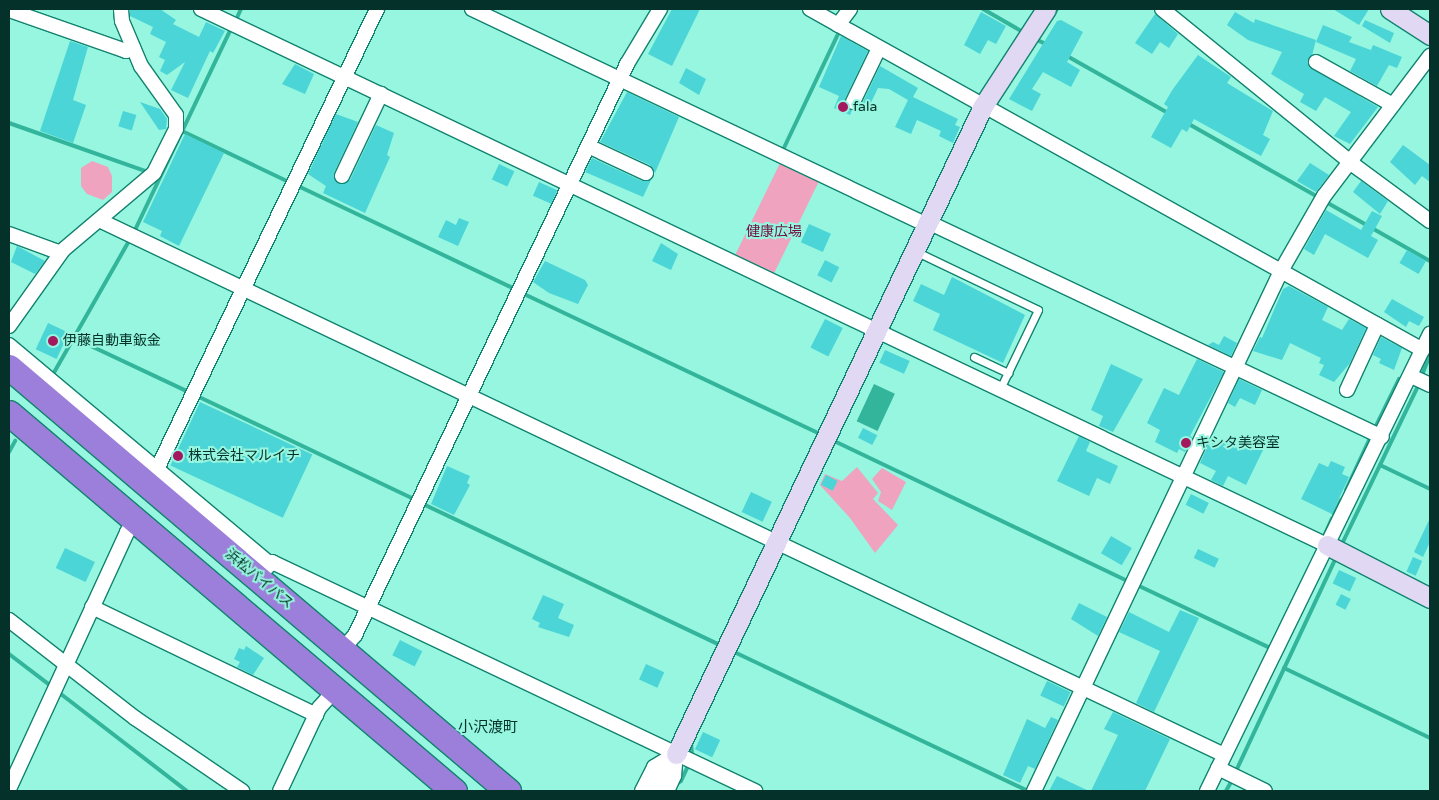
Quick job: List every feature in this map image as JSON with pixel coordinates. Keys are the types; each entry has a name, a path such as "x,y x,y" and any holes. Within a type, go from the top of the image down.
{"highway":[{"name":"浜松バイパス","path":"9,368 59,397 142,467 263,571 342,650 508,791"},
{"path":"9,398 113,502"},
{"path":"9,413 454,791"}],"street":[{"path":"9,326 61,252 154,173 176,129 176,114 147,77 122,21 121,9"},
{"path":"201,9 1184,476 1430,598"},
{"path":"142,467 243,289 377,9"},
{"path":"472,9 1382,437"},
{"path":"342,650 355,635 620,79 660,9"},
{"path":"810,9 1423,350"},
{"path":"838,25 850,9"},
{"path":"655,791 676,754 983,106 1046,9"},
{"path":"1162,9 1351,161 1430,221"},
{"path":"1390,9 1430,35"},
{"path":"9,10 126,51 133,48"},
{"path":"853,102 880,48"},
{"path":"1034,791 1281,271 1324,196 1430,56"},
{"path":"1316,62 1393,105"},
{"path":"342,176 381,94"},
{"path":"588,146 646,173"},
{"path":"99,220 1224,755"},
{"path":"9,234 61,252"},
{"path":"1347,390 1377,325"},
{"path":"1207,791 1382,437 1430,334"},
{"path":"9,345 59,397"},
{"path":"1411,376 1430,385"},
{"path":"9,789 64,665 127,532 136,521"},
{"path":"263,571 272,562 755,791"},
{"path":"92,607 316,715"},
{"path":"9,620 64,665 242,791"},
{"path":"280,791 316,715 335,690"},
{"path":"642,791 654,767 676,754"},
{"path":"667,791 674,776 676,754"},
{"path":"1218,768 1265,791"}],"lane":[{"path":"914,251 1038,310 1000,388"},
{"path":"974,357 1008,373"}],"green space":[{"name":"健康広場","path":"782,159 821,178 773,276 734,257"},
{"path":"92,161 108,167 112,176 112,192 103,200 87,194 81,186 81,168"},
{"path":"857,467 878,493 873,499 898,525 875,553 850,518 820,485 825,474 842,481"},
{"path":"882,468 906,482 892,510 878,501 881,492 872,479"}],"shaded area":[{"path":"874,384 895,394 878,431 857,421"}],"building":[{"path":"130,9 160,9 176,20 173,24 199,37 206,22 225,31 213,53 210,51 188,98 171,90 185,62 167,75 160,71 165,60 159,57 166,42 150,34 153,27 130,16"},
{"path":"672,9 700,9 672,66 648,54"},
{"path":"1333,9 1369,9 1359,25"},
{"path":"981,12 1006,26 996,44 988,40 980,54 964,45"},
{"path":"1235,12 1254,23 1255,19 1316,40 1309,67 1378,107 1350,144 1334,136 1351,112 1325,97 1316,111 1300,102 1304,94 1271,74 1282,52 1248,40 1227,25"},
{"path":"1155,14 1178,34 1169,48 1160,42 1152,54 1135,43"},
{"path":"1061,20 1083,32 1067,62 1080,70 1071,87 1043,72 1032,89 1041,94 1032,111 1009,99 1057,21"},
{"path":"1365,20 1394,33 1390,43 1362,26"},
{"path":"1323,25 1352,37 1349,42 1371,50 1373,45 1402,57 1397,68 1389,65 1377,86 1350,71 1356,59 1316,42"},
{"path":"841,36 868,51 845,99 846,106 852,110 850,115 834,108 839,96 819,87"},
{"path":"70,41 88,47 73,100 86,105 73,143 40,131"},
{"path":"1198,55 1231,77 1227,83 1273,111 1263,135 1270,139 1261,156 1194,119 1187,132 1182,129 1171,148 1151,137 1168,107 1164,104"},
{"path":"295,64 314,74 305,94 282,84"},
{"path":"880,66 918,88 913,97 958,119 955,125 960,127 953,143 939,136 941,131 917,120 911,134 895,127 908,100 889,89 878,88 868,109 861,106"},
{"path":"686,68 706,79 699,95 679,83"},
{"path":"627,92 679,117 655,173 650,165 600,142"},
{"path":"140,102 160,109 167,119 166,129 159,130"},
{"path":"123,111 136,115 132,130 118,126"},
{"path":"336,114 358,122 334,173 339,184 350,180 376,125 394,133 387,155 390,157 365,213 323,193 326,186 308,174"},
{"path":"185,134 224,153 179,246 160,236 162,231 143,222"},
{"path":"1403,145 1430,165 1430,182 1422,176 1415,185 1390,162"},
{"path":"592,158 642,181 651,180 643,197 585,172"},
{"path":"1310,163 1329,175 1316,192 1297,181"},
{"path":"499,164 514,171 507,187 492,179"},
{"path":"1361,181 1388,201 1380,214 1353,192"},
{"path":"539,182 557,190 551,204 533,196"},
{"path":"1326,210 1361,230 1372,211 1382,216 1371,236 1378,240 1368,258 1325,234 1314,255 1304,249"},
{"path":"459,218 469,222 458,246 438,237 446,220 456,225"},
{"path":"809,224 831,234 823,252 801,242"},
{"path":"661,243 678,254 671,270 652,261"},
{"path":"17,246 45,261 35,274 11,262"},
{"path":"1407,250 1426,261 1419,274 1400,263"},
{"path":"825,260 839,267 832,282 817,275"},
{"path":"545,261 585,280 588,285 578,304 549,293 533,282"},
{"path":"952,277 1025,315 1003,363 933,330 940,314 913,301 921,284 944,295"},
{"path":"1289,286 1328,307 1322,320 1342,330 1349,319 1366,328 1350,363 1334,382 1319,375 1324,365 1319,363 1321,358 1290,343 1282,360 1253,351 1260,337 1262,338 1283,289"},
{"path":"1392,299 1424,317 1419,326 1409,321 1406,327 1384,312"},
{"path":"825,319 843,328 828,357 810,348"},
{"name":"伊藤自動車鈑金","path":"48,323 69,333 57,359 36,349"},
{"path":"1224,336 1237,343 1231,356 1208,345 1213,342 1219,345"},
{"path":"1381,337 1402,348 1394,370 1379,363 1381,359 1373,355"},
{"path":"885,350 910,361 904,374 879,363"},
{"path":"1197,359 1224,372 1190,436 1192,437 1185,452 1179,449 1177,453 1155,442 1160,430 1147,423 1164,388 1179,395"},
{"path":"1111,364 1143,379 1113,432 1099,426 1103,416 1091,410"},
{"path":"1239,379 1262,390 1255,405 1240,398 1235,407 1228,403"},
{"path":"200,402 312,454 283,518 170,465"},
{"path":"863,428 877,435 872,445 858,438"},
{"path":"1079,436 1090,442 1086,451 1118,466 1110,484 1097,478 1089,496 1057,481"},
{"path":"1222,440 1244,450 1247,442 1263,450 1246,485 1228,476 1223,486 1211,480 1216,471 1200,463 1208,445"},
{"path":"1331,461 1345,467 1342,474 1349,477 1332,514 1301,499 1319,463 1328,467"},
{"path":"447,466 470,476 467,483 470,485 454,515 431,504"},
{"path":"826,475 838,481 833,491 821,485"},
{"path":"751,492 772,502 763,522 742,512"},
{"path":"1191,494 1209,503 1203,514 1186,505"},
{"path":"1430,518 1430,542 1423,557 1414,552"},
{"path":"1111,536 1132,548 1122,565 1101,553"},
{"path":"65,548 95,562 86,582 56,568"},
{"path":"1198,549 1219,559 1215,568 1194,558"},
{"path":"1413,557 1422,561 1416,576 1406,572"},
{"path":"1339,570 1356,578 1350,592 1333,584"},
{"path":"1341,594 1351,599 1345,610 1336,605"},
{"path":"543,595 564,604 558,618 574,625 569,637 538,627 540,623 532,619"},
{"path":"1079,603 1107,617 1098,636 1071,619"},
{"path":"1180,610 1199,618 1154,712 1136,703 1160,651 1119,632 1129,612 1169,632"},
{"path":"400,640 422,651 415,666 392,655"},
{"path":"246,646 264,658 253,675 237,667 240,662 234,659 239,648 244,650"},
{"path":"646,664 664,672 657,688 639,680"},
{"path":"1047,681 1071,692 1064,706 1040,696"},
{"path":"1113,712 1170,739 1145,791 1091,791 1118,735 1104,729"},
{"path":"1051,717 1058,720 1035,769 1028,766 1020,783 1003,775 1027,719 1045,728"},
{"path":"703,732 720,740 712,757 695,749"},
{"path":"1057,776 1089,791 1049,791"}],"waterway":[{"path":"236,20 241,9"},
{"path":"983,9 1023,32"},
{"path":"1054,13 1057,9"},
{"path":"135,230 231,29"},
{"path":"782,152 839,32"},
{"path":"1035,39 1048,45"},
{"path":"1067,56 1170,114"},
{"path":"980,134 987,119"},
{"path":"9,123 148,172"},
{"path":"1187,123 1318,197"},
{"path":"182,131 289,182"},
{"path":"298,186 513,288"},
{"path":"1326,202 1430,261"},
{"path":"52,376 129,241"},
{"path":"524,294 820,434"},
{"path":"74,338 189,392"},
{"path":"1422,375 1430,355"},
{"path":"1374,430 1399,379"},
{"path":"1341,546 1418,386"},
{"path":"197,396 414,499"},
{"path":"1346,490 1371,436"},
{"path":"832,440 1128,581"},
{"path":"9,452 15,441"},
{"path":"1380,465 1430,489"},
{"path":"1334,514 1341,500"},
{"path":"423,504 720,645"},
{"path":"1325,534 1332,518"},
{"path":"1236,771 1334,562"},
{"path":"1137,585 1270,648"},
{"path":"732,651 1028,791"},
{"path":"9,654 51,686"},
{"path":"1284,668 1430,738"},
{"path":"57,691 187,791"},
{"path":"691,743 692,755"},
{"path":"675,785 681,781 688,766"},
{"path":"1226,791 1231,782"}],"place":[{"name":"fala","path":"843,107"},
{"name":"伊藤自動車鈑金","path":"53,341"},
{"name":"キシタ美容室","path":"1186,443"},
{"name":"株式会社マルイチ","path":"178,456"}],"district":[{"name":"小沢渡町","path":"488,728"}]}
